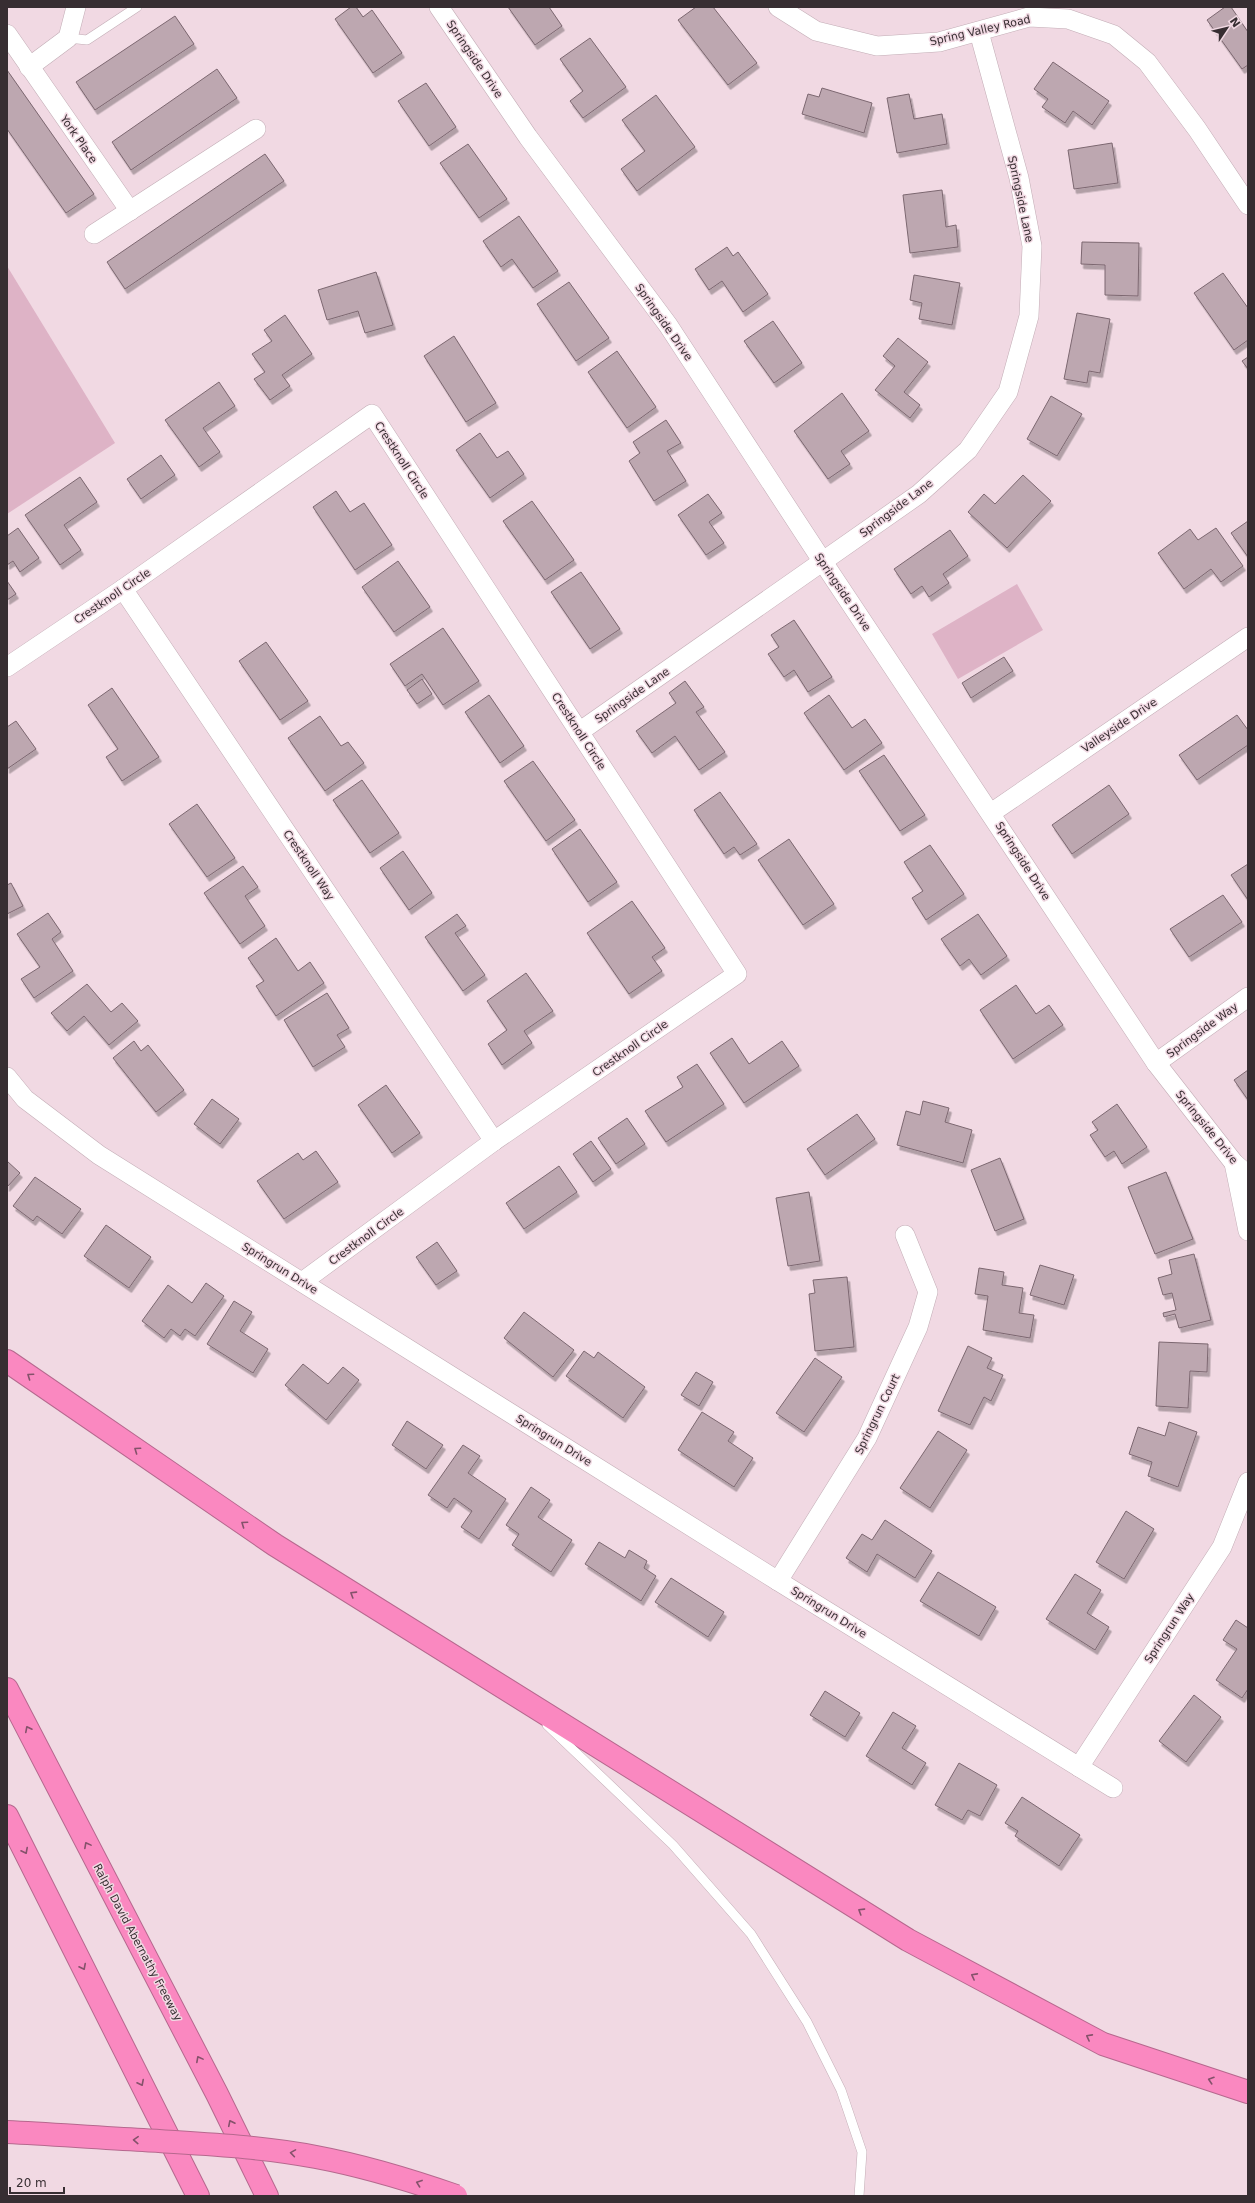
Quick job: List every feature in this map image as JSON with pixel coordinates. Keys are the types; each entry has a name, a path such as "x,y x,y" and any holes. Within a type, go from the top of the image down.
{"highway":[{"path":"7,1361 275,1545 908,1940 1103,2044 1248,2092"},
{"name":"Ralph David Abernathy Freeway","path":"7,1688 213,2087 267,2196"},
{"path":"7,1816 198,2196"},
{"path":"7,2132 213,2144 316,2156 409,2179 456,2196"}],"street":[{"path":"28,67 68,38 76,7"},
{"name":"Springside Drive","path":"439,7 528,137 668,325 823,562 1156,1063 1241,1169"},
{"name":"Spring Valley Road","path":"778,7 816,32 877,46 939,42 1029,17 1068,19 1114,35 1147,62 1197,128 1248,205"},
{"name":"Springside Lane","path":"579,732 919,494 968,450 1008,392 1029,316 1032,246 1019,178 979,32"},
{"name":"York Place","path":"7,34 28,67 130,211"},
{"path":"94,234 256,129"},
{"name":"Crestknoll Circle","path":"7,667 123,589 372,414 737,974 494,1141 302,1282"},
{"name":"Crestknoll Way","path":"123,589 494,1141"},
{"name":"Valleyside Drive","path":"991,813 1248,637"},
{"name":"Springside Way","path":"1156,1063 1248,997"},
{"name":"Springrun Drive","path":"7,1077 25,1099 99,1155 778,1581 1113,1788"},
{"path":"1241,1169 1248,1231"},
{"name":"Springrun Court","path":"778,1581 868,1438 918,1327 928,1292 905,1235"},
{"name":"Springrun Way","path":"1079,1767 1222,1547 1248,1482"}],"lane":[{"path":"68,38 87,40 137,7"},
{"path":"518,1697 673,1845 751,1934 807,2022 841,2090 862,2152 859,2196"}],"shaded area":[{"path":"7,266 115,443 7,514"},
{"path":"1017,584 1043,630 958,679 932,634"}],"building":[{"path":"351,7 356,7 363,17 372,10 402,53 373,73 335,19"},
{"path":"508,7 549,7 562,26 535,45"},
{"path":"696,7 713,7 757,63 728,85 678,20"},
{"path":"1225,7 1231,7 1248,32 1248,65 1242,69 1207,20"},
{"path":"175,16 194,44 95,110 76,82"},
{"path":"590,38 626,87 583,118 570,101 583,91 560,59"},
{"path":"1053,62 1109,101 1092,125 1073,111 1065,123 1042,107 1048,99 1034,89"},
{"path":"217,69 237,98 131,170 112,142"},
{"path":"7,70 94,194 66,213 7,129"},
{"path":"426,83 456,127 429,146 398,101"},
{"path":"822,88 872,103 864,133 802,114 808,94 819,97"},
{"path":"909,94 914,119 942,114 947,144 897,153 887,98"},
{"path":"656,95 695,147 637,191 621,169 645,151 622,120"},
{"path":"1112,143 1118,183 1074,189 1068,150"},
{"path":"468,144 507,199 479,218 440,163"},
{"path":"265,154 284,181 125,289 107,262"},
{"path":"942,190 946,227 956,225 958,247 910,253 903,195"},
{"path":"519,216 558,271 533,288 512,259 501,267 483,241"},
{"path":"1082,242 1139,243 1138,296 1105,295 1105,265 1081,264"},
{"path":"727,247 733,256 738,252 768,294 743,312 722,281 709,290 695,269"},
{"path":"376,272 393,325 365,333 358,311 327,320 318,290"},
{"path":"1223,273 1248,308 1248,340 1234,350 1194,293"},
{"path":"914,275 960,283 952,325 919,319 922,303 910,300"},
{"path":"569,282 609,338 576,361 537,304"},
{"path":"1077,313 1110,319 1100,373 1089,371 1087,383 1064,379"},
{"path":"285,315 312,354 282,375 290,386 270,400 254,379 265,372 252,354 272,341 264,330"},
{"path":"773,321 802,363 774,383 744,341"},
{"path":"454,336 496,403 466,422 424,356"},
{"path":"898,338 928,362 904,392 920,405 910,418 875,390 895,366 883,356"},
{"path":"617,351 656,407 627,428 588,372"},
{"path":"1248,357 1248,369 1242,361"},
{"path":"219,382 235,406 203,428 220,452 199,467 165,420"},
{"path":"842,393 869,431 841,451 850,464 828,479 794,431"},
{"path":"1051,396 1082,414 1057,456 1027,439"},
{"path":"666,420 681,443 667,451 686,481 654,501 629,461 640,453 633,442"},
{"path":"480,433 497,458 508,451 524,474 490,498 456,450"},
{"path":"161,455 175,475 141,499 127,479"},
{"path":"1023,475 1051,501 1007,548 968,512 984,494 995,504"},
{"path":"80,477 97,502 64,525 81,550 60,565 25,515"},
{"path":"336,491 350,512 364,503 392,545 355,570 313,507"},
{"path":"708,494 722,513 709,522 724,543 706,555 678,515"},
{"path":"532,501 574,560 545,580 503,521"},
{"path":"1248,521 1248,557 1231,533"},
{"path":"18,528 39,558 20,572 13,561 7,565 7,536"},
{"path":"1216,528 1243,566 1221,582 1211,569 1184,589 1158,553 1190,529 1198,540"},
{"path":"950,530 968,556 943,574 949,583 929,597 922,586 911,594 894,569"},
{"path":"398,561 430,607 394,632 362,587"},
{"path":"581,572 620,629 590,649 551,592"},
{"path":"7,581 16,594 7,600"},
{"path":"794,620 832,677 808,692 794,670 784,677 768,654 779,647 771,635"},
{"path":"443,628 479,681 443,705 422,674 405,686 390,664"},
{"path":"266,642 308,701 280,720 239,661"},
{"path":"1004,657 1013,671 971,698 962,683"},
{"path":"422,679 432,694 417,704 407,690"},
{"path":"685,681 704,707 696,712 725,752 699,770 675,736 652,753 636,731 676,703 669,693"},
{"path":"112,688 159,757 122,781 106,757 118,749 88,705"},
{"path":"489,695 524,746 500,763 465,712"},
{"path":"829,695 852,728 865,719 882,743 844,770 804,713"},
{"path":"1237,715 1248,730 1248,745 1197,780 1179,755"},
{"path":"320,716 341,746 348,742 364,763 325,791 288,738"},
{"path":"16,721 36,749 7,769 7,727"},
{"path":"884,755 925,815 900,831 859,771"},
{"path":"533,761 575,820 546,841 504,781"},
{"path":"362,780 399,833 370,853 333,800"},
{"path":"1109,785 1129,814 1072,854 1052,825"},
{"path":"720,792 757,844 740,855 734,847 724,854 694,810"},
{"path":"197,804 235,858 207,877 169,824"},
{"path":"580,829 617,882 588,902 552,849"},
{"path":"789,839 834,904 803,925 758,860"},
{"path":"930,845 964,894 926,920 912,898 923,891 904,862"},
{"path":"403,851 432,893 409,910 380,868"},
{"path":"1248,864 1248,900 1231,875"},
{"path":"243,866 258,887 245,896 265,926 240,944 204,893"},
{"path":"11,883 23,906 7,914 7,885"},
{"path":"1223,895 1242,922 1189,957 1170,929"},
{"path":"632,901 665,948 652,957 662,971 629,994 587,933"},
{"path":"48,913 61,932 52,939 73,971 34,998 21,979 40,967 17,934"},
{"path":"457,914 466,926 455,933 485,975 463,991 425,937"},
{"path":"978,914 1007,956 981,975 969,959 960,966 941,939"},
{"path":"276,938 298,971 310,962 324,983 276,1016 256,986 264,981 248,958"},
{"path":"526,973 553,1011 524,1031 532,1043 502,1065 488,1044 507,1030 487,1001"},
{"path":"87,984 111,1012 122,1003 138,1021 109,1045 84,1016 67,1031 51,1013"},
{"path":"1016,985 1036,1014 1049,1005 1063,1025 1013,1059 980,1010"},
{"path":"327,993 349,1028 337,1035 345,1047 313,1067 284,1020"},
{"path":"732,1038 749,1064 782,1041 799,1066 744,1103 710,1053"},
{"path":"134,1041 141,1051 148,1045 184,1090 156,1112 113,1058"},
{"path":"697,1064 724,1104 666,1142 645,1111 683,1087 677,1077"},
{"path":"1248,1070 1248,1100 1234,1080"},
{"path":"386,1085 420,1133 392,1153 358,1105"},
{"path":"212,1099 239,1119 220,1144 194,1124"},
{"path":"923,1101 949,1108 945,1122 972,1130 963,1163 897,1145 906,1111 920,1115"},
{"path":"1117,1104 1147,1147 1122,1164 1114,1151 1105,1157 1090,1135 1098,1130 1092,1122"},
{"path":"857,1114 875,1139 825,1175 807,1149"},
{"path":"627,1118 645,1144 616,1164 598,1138"},
{"path":"591,1141 611,1169 593,1182 573,1154"},
{"path":"316,1151 338,1182 284,1219 257,1181 298,1153 303,1160"},
{"path":"1000,1158 1024,1219 995,1231 971,1170"},
{"path":"7,1161 20,1173 7,1187"},
{"path":"559,1166 577,1192 524,1229 506,1203"},
{"path":"1166,1172 1193,1239 1155,1254 1128,1187"},
{"path":"35,1177 81,1209 62,1234 37,1216 33,1221 13,1206"},
{"path":"809,1192 820,1261 788,1266 776,1198"},
{"path":"106,1225 151,1257 129,1288 84,1256"},
{"path":"437,1242 457,1271 436,1285 416,1257"},
{"path":"1194,1254 1211,1320 1179,1328 1175,1314 1164,1317 1163,1313 1176,1310 1172,1293 1163,1295 1158,1278 1172,1274 1169,1260"},
{"path":"1040,1265 1074,1275 1064,1305 1030,1295"},
{"path":"979,1268 1004,1272 1002,1285 1023,1288 1019,1313 1034,1315 1030,1338 983,1330 988,1296 975,1294"},
{"path":"847,1277 854,1347 815,1351 809,1294 815,1293 813,1280"},
{"path":"206,1283 224,1296 195,1336 185,1329 180,1336 171,1329 164,1338 142,1321 168,1285 192,1303"},
{"path":"234,1301 252,1312 240,1331 268,1349 253,1373 207,1344"},
{"path":"524,1312 574,1350 553,1377 504,1338"},
{"path":"1159,1342 1208,1344 1207,1372 1190,1371 1188,1408 1156,1406"},
{"path":"968,1346 992,1358 987,1368 1003,1375 991,1401 984,1397 970,1425 938,1411"},
{"path":"584,1351 594,1358 598,1352 645,1387 623,1418 566,1376"},
{"path":"815,1358 842,1377 804,1432 776,1413"},
{"path":"303,1364 328,1384 343,1367 359,1380 326,1420 285,1385"},
{"path":"696,1372 713,1382 699,1406 681,1395"},
{"path":"702,1412 734,1432 728,1441 753,1458 734,1487 678,1450"},
{"path":"407,1421 443,1445 426,1469 392,1445"},
{"path":"1169,1422 1197,1432 1178,1487 1148,1476 1152,1462 1129,1454 1138,1427 1165,1436"},
{"path":"938,1431 967,1450 930,1508 900,1488"},
{"path":"463,1445 480,1456 468,1473 506,1499 479,1539 461,1527 472,1511 454,1498 447,1508 428,1495"},
{"path":"531,1487 550,1500 538,1517 572,1540 551,1572 512,1545 519,1534 506,1525"},
{"path":"1126,1511 1154,1529 1124,1579 1096,1562"},
{"path":"885,1520 932,1551 915,1578 877,1554 867,1572 846,1558 862,1534 872,1540"},
{"path":"599,1542 625,1558 629,1550 647,1561 644,1568 656,1576 641,1601 585,1564"},
{"path":"938,1572 996,1607 979,1636 920,1601"},
{"path":"1075,1574 1101,1590 1087,1613 1109,1627 1095,1650 1046,1619"},
{"path":"671,1578 724,1612 708,1637 655,1602"},
{"path":"1236,1620 1248,1628 1248,1689 1242,1698 1216,1680 1237,1649 1223,1640"},
{"path":"825,1691 860,1713 845,1737 810,1715"},
{"path":"1194,1695 1221,1717 1186,1762 1159,1741"},
{"path":"893,1712 916,1726 902,1748 926,1763 912,1785 866,1756"},
{"path":"959,1763 997,1785 980,1816 968,1810 962,1820 935,1805"},
{"path":"1022,1797 1080,1835 1059,1866 1015,1836 1018,1831 1005,1823"}]}
